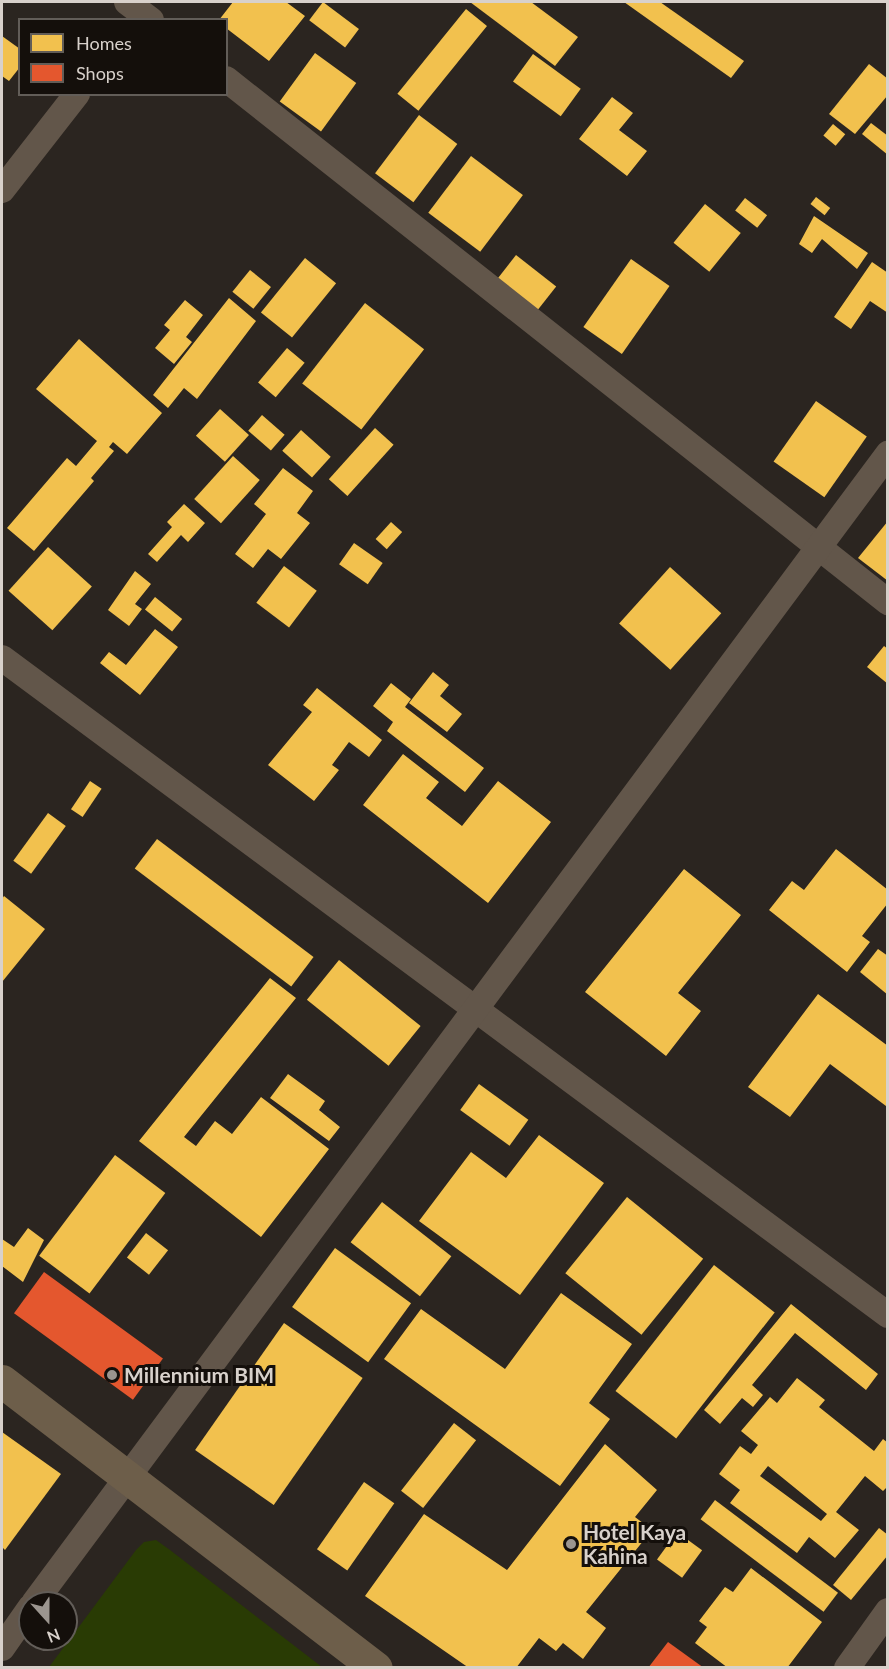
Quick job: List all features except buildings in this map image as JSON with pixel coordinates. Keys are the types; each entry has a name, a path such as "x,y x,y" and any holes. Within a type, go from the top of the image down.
{"highway":[{"path":"2,1381 376,1668"}],"street":[{"path":"228,81 814,547 888,602"},
{"path":"2,190 75,96"},
{"path":"42,1591 124,1475 814,547 888,454"},
{"path":"2,658 471,1011 888,1315"},
{"path":"847,1668 888,1611"},
{"path":"2,1648 18,1625"}],"green space":[{"path":"156,1540 322,1667 49,1667 61,1651 78,1651 78,1628 144,1542"}],"place":[{"name":"Millennium BIM","path":"112,1375"},
{"name":"Hotel Kaya Kahina","path":"571,1544"}]}
